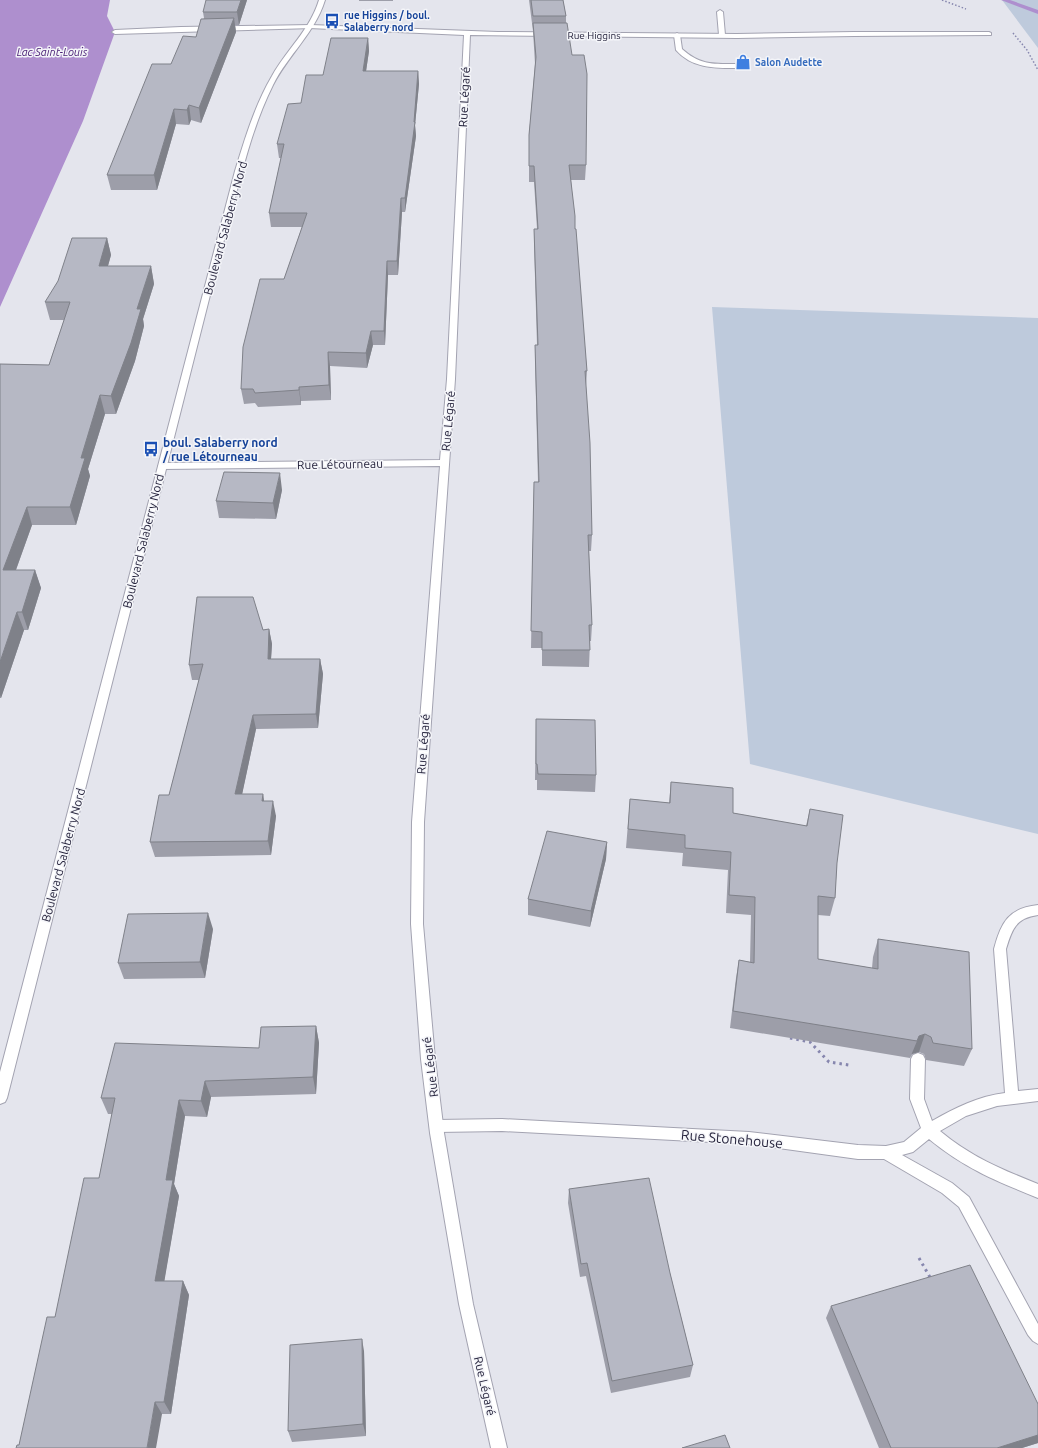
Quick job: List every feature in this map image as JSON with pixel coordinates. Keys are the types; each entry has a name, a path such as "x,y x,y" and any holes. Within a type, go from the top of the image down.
{"street":[{"name":"Boulevard Salaberry Nord","path":"0,1098 224,224 253,127 273,78 311,28 322,0"},
{"path":"720,12 722,35"},
{"name":"Rue Higgins","path":"116,32 175,29 311,28 467,34 989,34"},
{"name":"Rue Légaré","path":"467,34 451,379 418,830 418,924 428,1059 437,1126 466,1304 499,1448"},
{"path":"677,35 679,50 694,62 708,65 735,66"},
{"name":"Rue Létourneau","path":"163,466 444,463"},
{"path":"1012,1098 1000,948 1004,932 1016,916 1029,910 1038,910"},
{"path":"918,1059 917,1099 928,1130 954,1151 991,1172 1038,1191"},
{"name":"Rue Stonehouse","path":"437,1126 502,1125 749,1138 858,1152 886,1154 908,1147 928,1130 962,1111 997,1100 1038,1095"},
{"path":"886,1154 947,1188 964,1202 1033,1330 1038,1336"}],"path":[{"path":"790,1038 810,1042 829,1062 849,1065"},
{"path":"920,1258 932,1281"}],"shaded area":[{"path":"1002,0 1038,0 1038,48"},
{"path":"712,307 1038,318 1038,834 750,764"}],"water":[{"name":"Lac Saint-Louis","path":"0,0 110,0 107,16 115,32 83,121 0,307"}],"building":[{"path":"206,0 241,0 237,12 203,12"},
{"path":"531,0 563,0 566,16 533,16"},
{"path":"234,18 199,108 189,105 187,110 174,109 154,175 107,175 152,64 171,64 183,36 196,37 201,19"},
{"path":"533,23 567,23 572,55 584,55 587,74 586,165 569,165 575,216 587,371 585,371 590,443 592,535 588,535 592,625 589,625 590,650 542,650 542,632 531,631 534,482 539,482 535,345 538,345 534,229 538,229 534,166 529,166 529,135 536,57"},
{"path":"331,38 368,38 363,71 418,71 415,122 405,198 401,198 397,261 387,261 384,331 371,331 366,353 328,352 329,385 299,387 299,390 255,393 253,389 241,389 243,347 260,279 284,279 307,213 269,213 284,144 277,144 288,104 301,103 306,75 323,75"},
{"path":"72,238 107,238 99,266 151,266 137,309 141,309 131,343 111,396 100,395 81,458 85,458 70,507 27,507 3,570 35,570 22,612 17,612 0,662 0,364 49,365 70,302 45,302 58,281"},
{"path":"224,472 280,473 273,503 216,501"},
{"path":"197,597 253,597 263,630 269,629 268,659 320,659 316,714 253,715 235,794 263,794 262,801 273,801 268,841 150,842 159,795 169,795 203,664 189,665"},
{"path":"536,719 595,720 596,775 538,774 536,764"},
{"path":"671,782 733,788 733,813 807,826 810,809 843,815 837,863 835,898 818,896 818,959 878,969 878,939 969,952 972,1049 933,1043 931,1037 925,1034 919,1036 917,1041 733,1011 739,960 754,963 755,897 729,895 731,852 685,848 685,835 628,829 630,799 670,803"},
{"path":"547,831 607,842 591,911 528,899"},
{"path":"208,913 200,962 118,963 128,914"},
{"path":"316,1026 313,1077 205,1081 201,1101 179,1100 166,1180 173,1180 155,1281 183,1281 164,1402 155,1402 147,1448 16,1448 17,1445 19,1445 47,1317 55,1317 84,1178 99,1178 115,1098 101,1098 115,1043 259,1048 261,1027"},
{"path":"649,1178 670,1273 693,1365 612,1381 587,1263 581,1264 569,1189"},
{"path":"970,1265 1038,1404 1038,1435 997,1448 891,1448 831,1306"},
{"path":"362,1339 363,1424 288,1431 290,1345"},
{"path":"725,1435 730,1448 682,1448"}],"waterway":[{"path":"1004,0 1038,12"}],"place":[{"name":"rue Higgins / boul. Salaberry nord","path":"332,21"},
{"name":"Salon Audette","path":"743,62"},
{"name":"boul. Salaberry nord / rue Létourneau","path":"151,449"}]}
